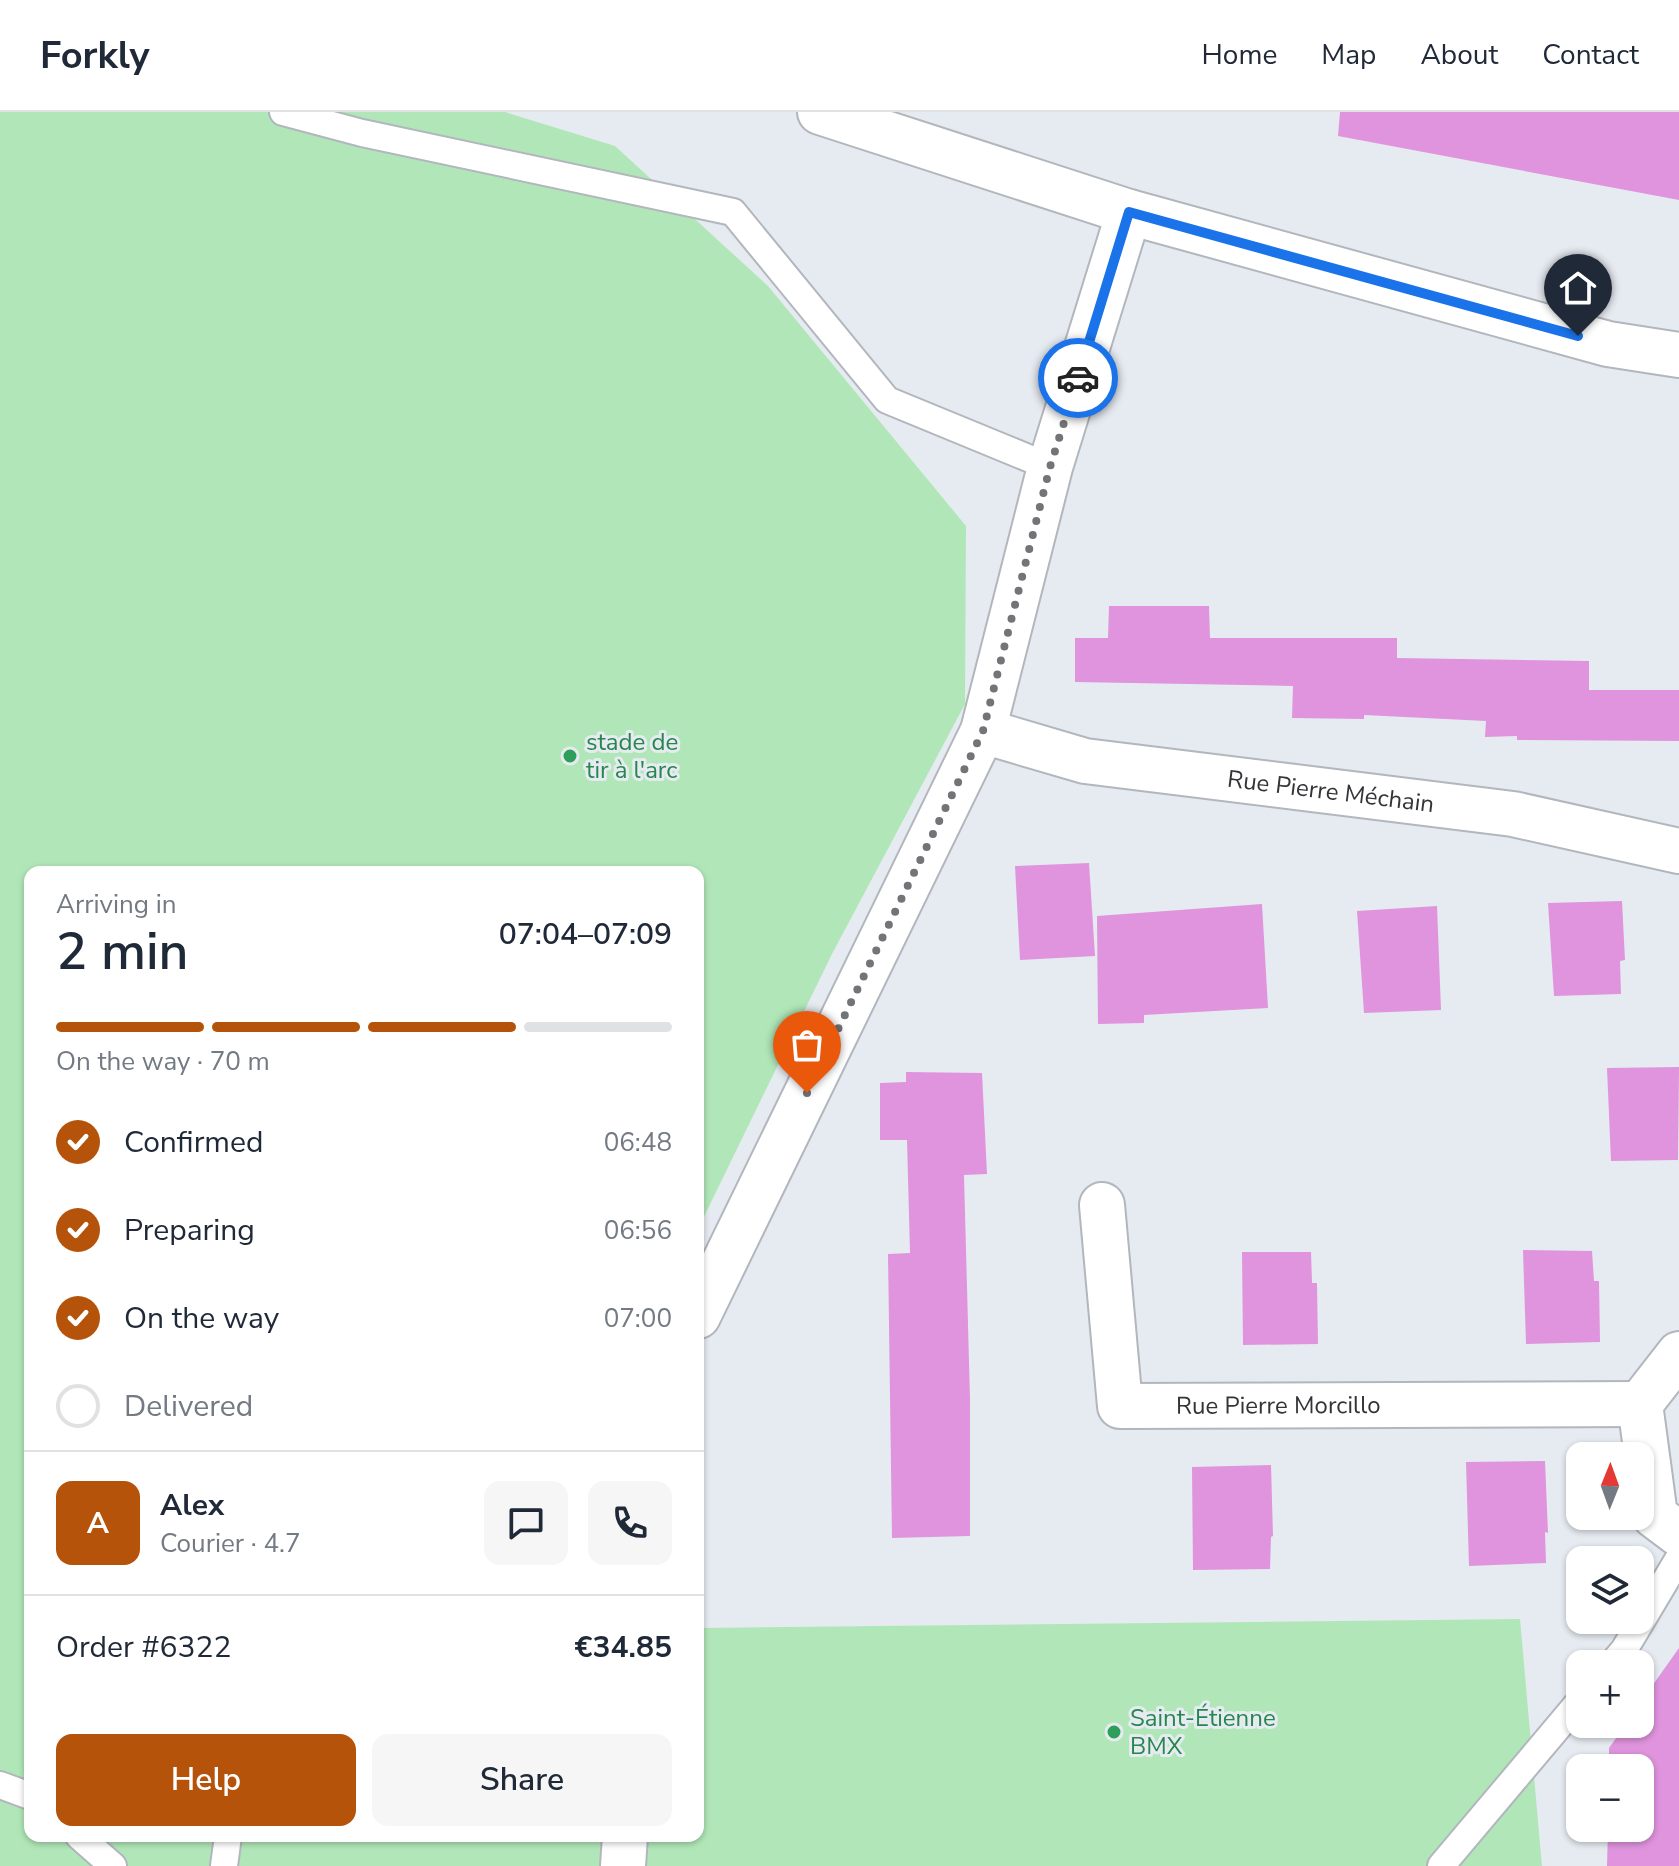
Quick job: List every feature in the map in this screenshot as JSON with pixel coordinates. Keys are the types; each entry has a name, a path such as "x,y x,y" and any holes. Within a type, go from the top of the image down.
{"street":[{"path":"820,112 1129,212 1608,344 1679,355"},
{"path":"704,1304 983,731 1050,467 1129,212"},
{"name":"Rue Pierre Méchain","path":"983,731 1085,761 1513,814 1679,851"},
{"name":"Rue Pierre Morcillo","path":"1102,1205 1120,1406 1640,1404"},
{"path":"1679,1354 1640,1404 1655,1516 1679,1534"},
{"path":"623,1866 625,1842"}],"lane":[{"path":"283,112 362,133 733,212 887,400 1050,467"},
{"path":"1624,1650 1679,1558"},
{"path":"1441,1866 1566,1718"},
{"path":"0,1785 24,1794"},
{"path":"86,1842 113,1866"},
{"path":"224,1866 227,1842"}],"green space":[{"path":"0,112 505,112 615,146 768,286 966,526 965,704 832,954 704,1217 704,866 24,866 24,1842 704,1842 704,1628 1520,1619 1542,1866 0,1866"}],"building":[{"path":"1340,112 1679,112 1679,200 1338,136"},
{"path":"1109,606 1209,606 1210,638 1397,638 1397,658 1589,661 1589,690 1679,690 1679,741 1517,740 1517,736 1485,737 1486,721 1364,715 1364,719 1292,718 1293,686 1075,682 1075,638 1108,638"},
{"path":"1089,863 1095,956 1020,960 1015,866"},
{"path":"1622,901 1625,960 1620,961 1621,994 1554,996 1548,903"},
{"path":"1262,904 1268,1008 1144,1015 1144,1023 1098,1024 1097,916"},
{"path":"1437,906 1441,1010 1364,1013 1357,911"},
{"path":"1679,1067 1678,1160 1611,1161 1607,1068"},
{"path":"906,1072 982,1073 987,1174 964,1175 970,1536 892,1538 888,1254 910,1253 907,1140 880,1140 880,1083 906,1082"},
{"path":"1523,1250 1592,1251 1594,1281 1599,1281 1600,1342 1526,1344"},
{"path":"1242,1252 1311,1252 1312,1283 1317,1283 1318,1344 1243,1345"},
{"path":"1545,1461 1546,1563 1469,1566 1466,1462"},
{"path":"1271,1465 1273,1536 1270,1569 1193,1570 1192,1467"},
{"path":"1679,1648 1679,1866 1607,1866 1608,1842 1654,1842 1654,1754 1609,1754 1609,1748 1616,1738 1654,1738 1654,1683"}],"way so far":[{"path":"807,1093 983,731 1050,467 1078,378"}],"place":[{"name":"stade de tir à l'arc","path":"570,756"},
{"name":"Saint-Étienne BMX","path":"1114,1732"}],"route":[{"path":"1078,378 1129,212 1578,336"}]}
